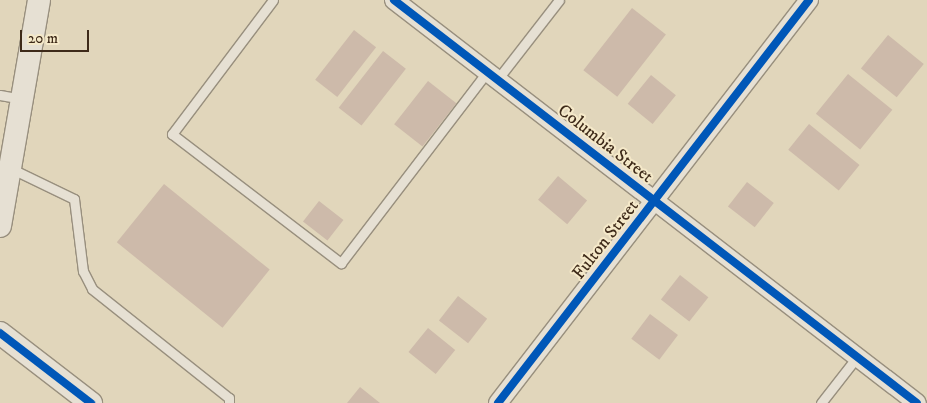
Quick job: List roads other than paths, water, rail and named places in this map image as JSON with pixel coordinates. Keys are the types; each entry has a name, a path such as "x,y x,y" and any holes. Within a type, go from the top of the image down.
{"street":[{"path":"0,226 10,168 11,97 39,0"},
{"name":"Columbia Street","path":"394,0 917,403"},
{"name":"Fulton Street","path":"498,403 809,0"},
{"path":"0,333 91,403"}],"lane":[{"path":"273,0 172,134 341,263 492,76 559,0"},
{"path":"10,168 74,199 83,271 92,289 229,398 229,403"},
{"path":"821,403 857,357"}]}
